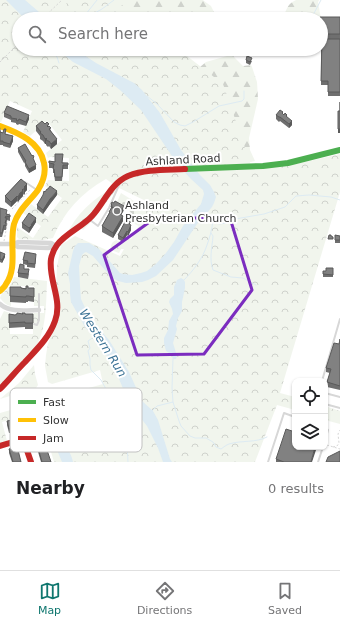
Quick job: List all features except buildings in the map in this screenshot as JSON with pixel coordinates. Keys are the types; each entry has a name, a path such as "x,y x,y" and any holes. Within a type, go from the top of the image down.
{"main road":[{"path":"0,126 28,138 37,147 44,162 45,173 43,182 35,189 16,218 13,228 13,262 10,276 5,287 0,291"},
{"name":"Ashland Road","path":"56,246 62,239 89,219 110,190 120,180 128,176 140,172 274,165 340,150"},
{"path":"0,389 43,342 56,320 58,301 52,276 51,263 52,254 56,246"},
{"path":"0,446 10,443"},
{"path":"28,452 31,462"}],"street":[{"path":"2,243 13,244 18,247 48,248 56,246"},
{"path":"0,304 4,308 10,310 39,310"}],"lane":[{"path":"89,219 98,226 109,208 120,180"},
{"path":"25,182 35,189"},
{"path":"34,324 37,324 39,320 39,294"},
{"path":"323,378 340,318"},
{"path":"328,394 340,397"},
{"path":"328,405 340,408"},
{"path":"268,462 284,413 292,416"},
{"path":"318,462 322,450"}],"path":[{"path":"49,12 62,0"},
{"path":"0,62 12,50"},
{"path":"12,209 35,189"},
{"path":"2,243 10,211"},
{"path":"333,447 339,443 338,434 340,430"},
{"path":"328,445 340,449"}],"highlighted area":[{"path":"155,218 230,218 252,290 204,354 137,355 104,255"}],"green space":[{"path":"0,0 60,0 48,12 12,12 12,56 187,56 223,84 252,168 300,163 340,154 340,192 280,393 292,396 292,409 277,405 255,462 54,462 51,452 142,452 142,388 89,388 103,384 100,370 52,384 48,382 45,366 48,344 54,328 57,267 61,245 75,236 120,256 124,249 121,249 119,253 111,250 113,242 116,240 123,243 127,237 131,239 152,204 117,187 106,179 89,190 74,204 62,220 53,238 43,240 19,239 17,237 17,227 33,238 41,226 23,213 31,204 48,217 62,198 45,186 48,180 69,181 69,158 48,158 46,153 62,140 47,121 30,136 23,132 32,111 10,101 1,122"},
{"path":"25,0 203,0 211,6 214,12 40,12"},
{"path":"70,0 116,0 131,12 58,12"},
{"path":"296,0 319,0 320,12 285,12 292,2"},
{"path":"84,56 186,56 189,60 200,67 206,62 227,56 233,56 243,66 251,65 257,82 258,99 249,138 250,150 255,161 217,163"},
{"path":"113,188 115,191 93,220 83,230 79,226 66,235 75,220 92,202"},
{"path":"121,193 150,211 142,228 126,219 130,210 117,202"},
{"path":"14,277 47,281 45,318 38,344 0,385 0,319 4,311 10,313 10,334 33,334 33,313 44,313 44,306 34,306 34,286 11,286 11,306 6,304 0,298 10,286"},
{"path":"34,365 38,385 36,388 13,388"},
{"path":"10,391 10,396 0,399"},
{"path":"328,407 340,411 340,424 328,421"},
{"path":"10,410 10,420 2,422 7,441 0,443 0,413"}],"water":[{"path":"6,0 25,0 39,12 18,12"},
{"name":"Western Run","path":"66,56 86,56 134,83 142,90 160,113 181,150 200,175 210,185 216,197 212,207 197,224 173,260 156,276 148,280 126,283 118,281 111,277 93,256 86,252 82,255 79,266 81,299 93,322 109,340 129,372 136,388 123,388 111,362 94,337 85,327 71,302 68,273 73,251 78,243 89,243 99,249 120,273 132,275 147,271 166,253 183,226 201,204 204,194 203,190 178,165 141,110 106,79 73,62"},
{"path":"181,278 185,282 185,288 182,311 178,318 173,343 177,356 176,359 173,359 171,354 166,351 164,338 168,330 169,321 173,314 169,302 174,295 174,287 177,280"},
{"path":"142,401 153,411 158,420 172,462 163,462 147,426 142,420"},
{"path":"58,452 69,452 73,462 62,462"}],"waterway":[{"path":"88,12 97,0"},
{"path":"97,12 114,0"},
{"path":"315,12 321,0"},
{"path":"56,56 59,63"},
{"path":"147,96 174,122 185,126 219,106 242,101 244,99 244,91"},
{"path":"213,220 219,224 227,223 235,219 264,214 285,207 296,196 309,195 331,197 340,200"},
{"path":"184,280 200,259 208,242 213,220 208,213"},
{"path":"211,233 213,236 211,258 213,270 231,277 243,278 256,285"},
{"name":"Western Run","path":"94,337 88,341 90,348 88,351 91,370 101,380 105,388"},
{"path":"173,359 173,402"},
{"path":"152,411 157,406 173,402 181,426 190,436 195,438 206,438 213,442 216,447 221,449 229,444 258,440 267,437"},
{"path":"127,452 128,462"}],"traffic: fast":[{"path":"185,169 263,166 288,163 340,150"}],"traffic: slow":[{"path":"0,126 28,139 38,149 42,156 45,170 43,180 38,190 21,210 14,224 12,239 12,270 6,285 0,291"}],"traffic: jam":[{"path":"0,389 42,343 55,321 57,305 51,275 51,259 57,245 92,216 116,184 122,179 142,172 185,169"},
{"path":"0,446 10,443"},
{"path":"28,452 31,462"}],"place":[{"name":"Ashland Presbyterian Church","path":"117,211"}]}
